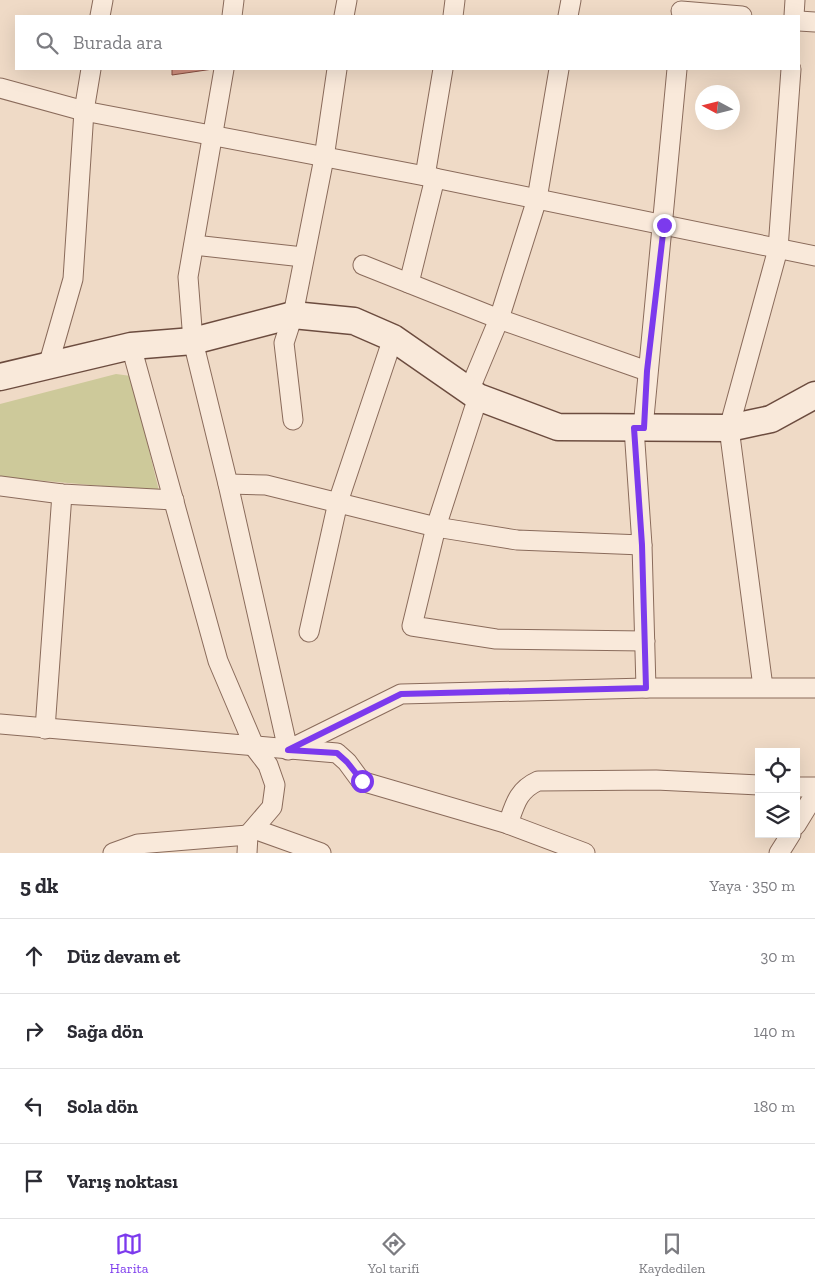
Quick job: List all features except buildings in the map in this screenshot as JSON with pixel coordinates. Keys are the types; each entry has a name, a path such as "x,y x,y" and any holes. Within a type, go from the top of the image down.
{"street":[{"path":"100,15 103,0"},
{"path":"232,15 234,0"},
{"path":"344,15 347,0"},
{"path":"453,15 456,0"},
{"path":"568,15 571,0"},
{"path":"794,15 795,0"},
{"path":"682,9 733,15"},
{"path":"800,21 815,22"},
{"path":"48,366 73,279 84,111 91,70"},
{"path":"224,70 188,277 193,341 228,484 288,750"},
{"path":"293,420 284,343 292,315 324,158 337,70"},
{"path":"409,283 430,177 443,70"},
{"path":"559,70 537,199 474,394 436,527 412,626 496,639 645,641"},
{"path":"646,688 639,428 664,225 677,70"},
{"path":"763,687 730,428 778,249 791,70"},
{"path":"0,88 84,111 214,134 324,158 430,177 815,256"},
{"path":"194,246 303,257"},
{"path":"364,265 498,318 647,371"},
{"path":"0,377 131,346 193,341 292,315 354,321 393,338 474,394 558,427 730,428 772,419 815,394"},
{"path":"309,632 338,502 393,338"},
{"path":"131,346 218,661 255,748 268,765 274,785 272,807 250,839"},
{"path":"228,484 266,485 436,527 517,540 642,545"},
{"path":"0,486 62,494 174,500"},
{"path":"45,729 62,494"},
{"path":"288,750 401,694 646,688 815,688"},
{"path":"0,724 255,748 337,753 362,781 508,824 566,849 585,853"},
{"path":"508,824 518,795 526,786 538,781 656,780 755,785"},
{"path":"800,788 814,796 800,819"},
{"path":"780,853 789,838"},
{"path":"113,853 138,844 250,839 321,853"}],"shaded area":[{"path":"116,374 131,376 159,491 0,477 0,404"}],"route":[{"path":"362,781 337,753 288,750 401,694 646,688 642,545 634,428 644,428 647,371 664,225"}]}
